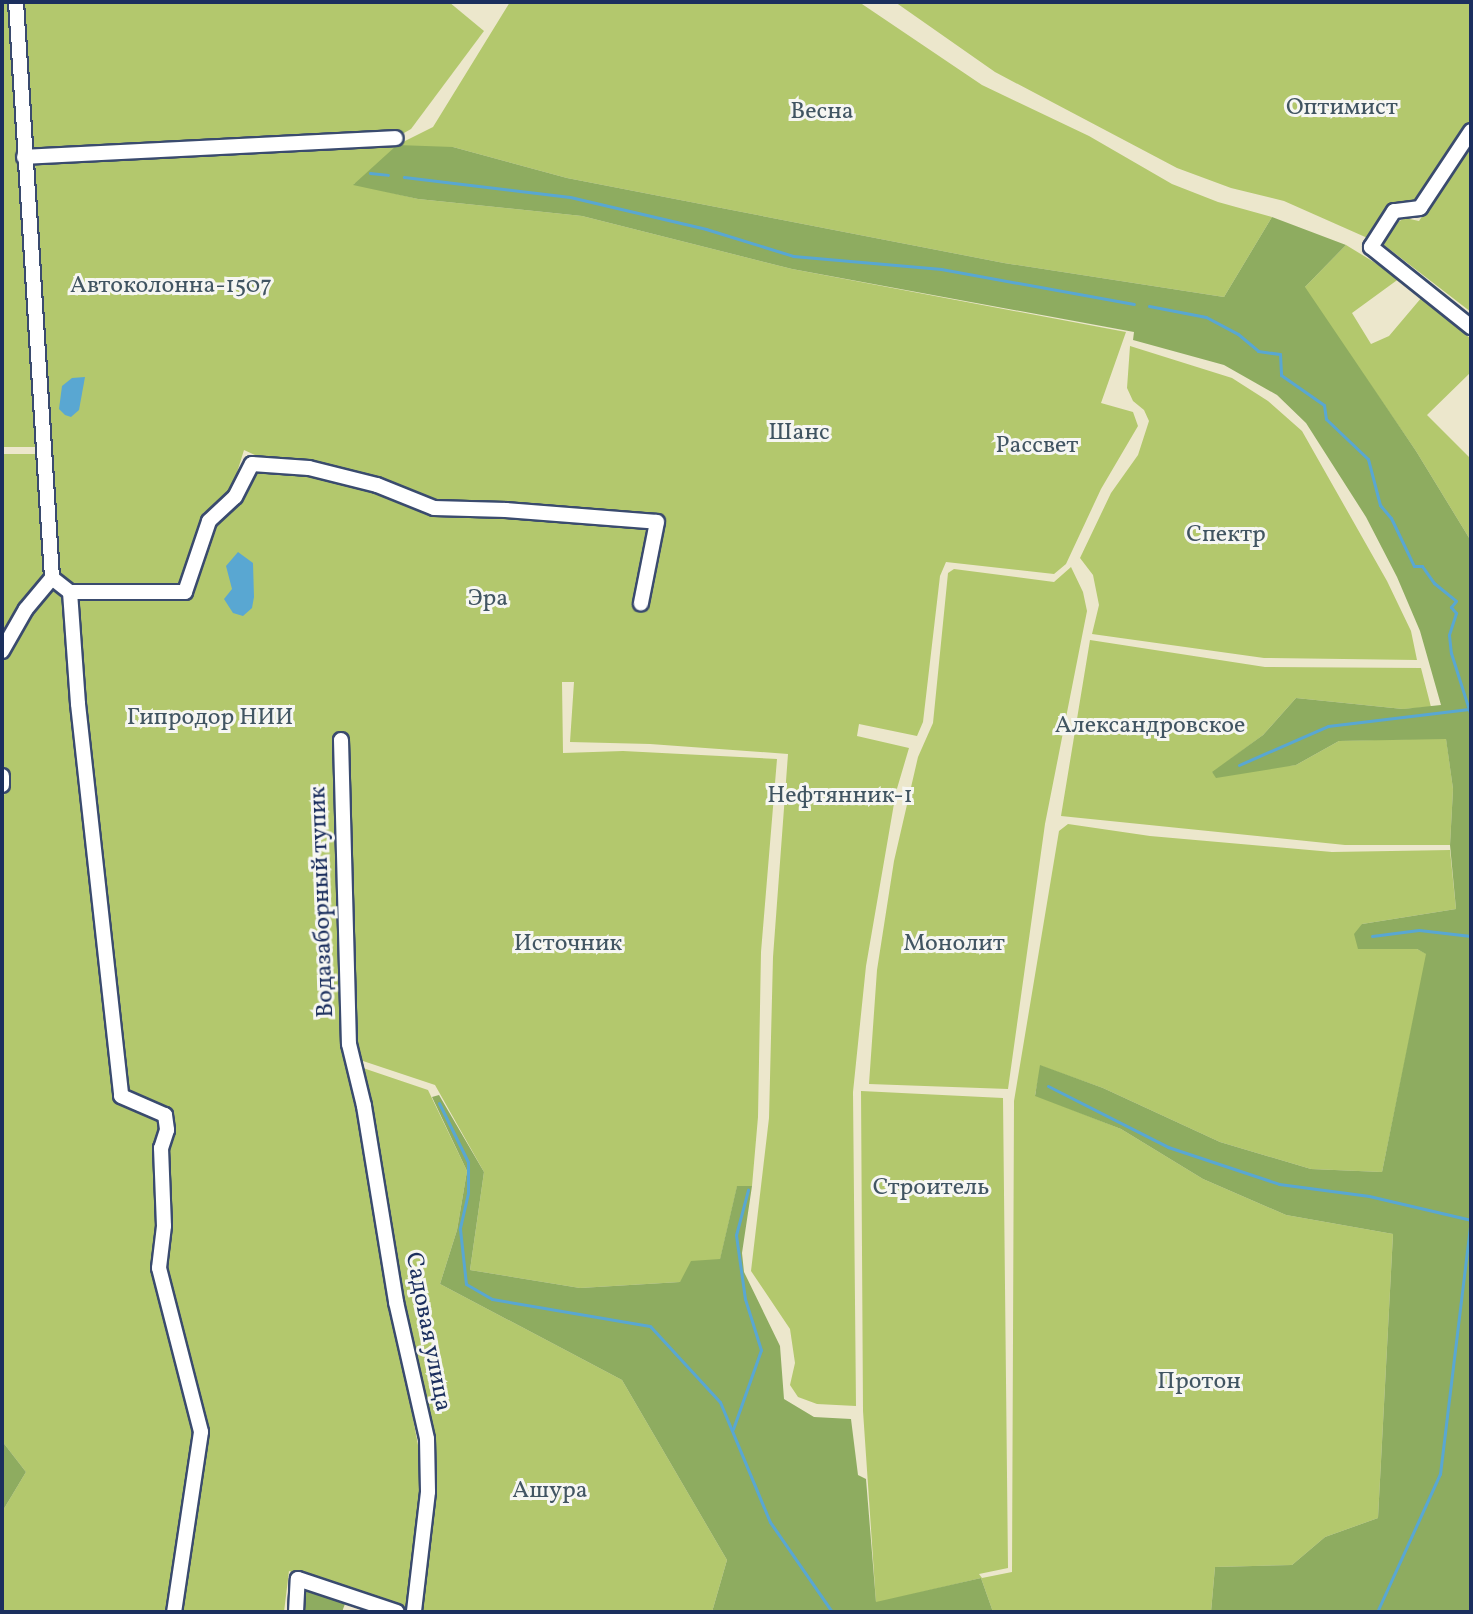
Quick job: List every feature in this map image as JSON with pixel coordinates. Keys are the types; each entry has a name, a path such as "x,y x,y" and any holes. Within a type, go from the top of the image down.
{"street":[{"path":"2,651 26,609 52,578 16,2"},
{"path":"1471,131 1420,208 1394,211 1371,247 1471,327"},
{"path":"24,157 396,138"},
{"path":"52,578 70,592 185,592 209,521 235,497 252,464 309,468 377,485 434,508 506,510 657,522 641,603"},
{"path":"70,592 78,704 121,1096 165,1115 167,1130 161,1148 164,1226 159,1268 201,1432 174,1612"},
{"name":"Водазаборный тупик","path":"341,740 347,1003 353,1063"},
{"path":"2,776 2,785"},
{"name":"Садовая улица","path":"353,1063 364,1106 396,1302 427,1439 428,1492 414,1612"},
{"path":"296,1612 298,1579 397,1612"}],"green space":[{"path":"2,2 10,2 36,447 2,447"},
{"path":"19,2 449,2 484,31 411,129 397,137 30,154"},
{"path":"510,2 859,2 982,85 1089,136 1172,184 1218,202 1272,217 1224,297 1004,263 567,178 453,147 354,184 418,199 582,216 792,269 1126,332 1101,403 1133,412 1138,426 1101,489 1066,564 1054,574 946,562 940,576 923,722 917,736 859,724 857,736 909,748 896,792 866,966 853,1092 856,1406 817,1404 798,1397 790,1385 795,1363 790,1329 751,1271 769,1118 773,957 788,754 650,744 570,742 574,682 562,682 563,753 623,751 777,759 761,952 758,1117 752,1186 737,1187 720,1260 680,1282 580,1288 470,1270 484,1172 435,1085 357,1059 346,733 335,733 341,1006 348,1071 418,1445 420,1507 415,1561 406,1611 289,1571 284,1612 177,1612 205,1434 164,1273 169,1119 165,1105 129,1097 125,1092 83,711 76,600 189,596 217,519 234,510 241,491 258,472 319,474 423,510 650,525 643,606 663,517 429,501 385,483 320,463 259,457 244,450 230,495 203,513 182,588 70,587 55,571 35,163 397,145 433,127"},
{"name":"Оптимист","path":"895,2 1471,2 1471,122 1418,200 1389,204 1372,240 1284,201 1231,188 1177,168 995,72"},
{"path":"397,145 453,147 567,178 1004,263 1224,297 1272,217 1346,245 1305,287 1416,451 1471,541 1471,1612 1211,1612 1215,1567 1292,1565 1325,1537 1378,1518 1393,1234 1286,1215 1203,1179 1121,1129 1035,1096 1040,1065 1103,1088 1220,1142 1311,1169 1382,1172 1426,954 1417,949 1358,949 1354,934 1362,924 1456,909 1450,845 1453,789 1446,739 1339,741 1296,765 1216,778 1212,772 1263,735 1296,698 1403,709 1441,705 1420,631 1397,577 1366,517 1306,423 1277,395 1224,365 1133,340 1134,332 792,269 582,216 418,199 353,185"},
{"path":"1471,145 1471,312 1384,245 1387,228 1405,218 1419,221"},
{"path":"1346,245 1400,278 1352,313 1371,344 1389,336 1422,297 1471,339 1471,372 1427,415 1471,459 1471,541 1416,451 1304,288"},
{"name":"Спектр","path":"1130,346 1232,378 1268,401 1302,431 1387,581 1411,631 1417,660 1264,658 1092,634 1099,605 1093,575 1080,558 1111,493 1138,455 1149,421 1127,388"},
{"path":"2,454 37,454 46,572 21,607 2,645"},
{"name":"Монолит","path":"1071,567 1083,592 1087,611 1045,824 1008,1089 869,1084 877,970 894,861 918,757 933,723 948,573 954,569 1054,582"},
{"path":"54,588 69,603 114,1099 158,1116 163,1130 159,1220 153,1246 155,1276 197,1432 170,1612 2,1612 2,1512 26,1472 2,1441 2,803 8,780 2,761 2,658 27,613"},
{"name":"Александровское","path":"1090,640 1265,667 1421,668 1431,707 1403,709 1296,698 1263,735 1212,773 1296,765 1339,741 1446,738 1453,789 1450,845 1345,845 1061,816"},
{"name":"Протон","path":"1068,824 1150,836 1332,852 1450,850 1456,909 1362,924 1359,949 1417,949 1427,954 1382,1172 1311,1169 1220,1142 1103,1088 1041,1066 1035,1095 1121,1129 1203,1179 1286,1215 1393,1234 1378,1518 1325,1537 1292,1565 1215,1567 1211,1612 993,1612 981,1578 876,1603 863,1411 861,1091 1003,1098 1008,1568 979,1574 982,1578 1012,1572 1014,1101 1059,831"},
{"name":"Ашура","path":"363,1068 428,1090 467,1171 457,1230 440,1284 622,1380 727,1560 712,1612 417,1612 430,1502"},
{"path":"439,1095 484,1172 470,1270 580,1288 680,1282 691,1261 720,1259 737,1186 752,1186 742,1253 744,1272 780,1346 784,1399 814,1417 851,1419 858,1475 866,1479 876,1602 981,1578 993,1612 712,1612 727,1560 622,1380 440,1284 457,1230 467,1171 432,1097"},
{"path":"2,1441 26,1472 2,1512"},
{"path":"313,1588 346,1601 342,1612 302,1612 303,1591"}],"water":[{"path":"85,377 79,410 71,417 65,415 59,409 62,386 72,378"},
{"path":"238,552 253,563 252,608 243,616 233,613 224,599 232,589 226,566"}],"waterway":[{"path":"370,173 388,175"},
{"path":"404,177 570,197 706,229 793,256 941,269 1134,304"},
{"path":"1149,306 1206,317 1238,334 1258,351 1280,354 1281,375 1324,405 1326,419 1368,459 1380,505 1391,518 1414,566 1422,566 1434,583 1456,601 1451,607 1456,613 1449,635 1451,653 1471,716"},
{"path":"1239,765 1328,726 1469,709"},
{"path":"1372,936 1419,930 1471,936"},
{"path":"1048,1086 1168,1147 1279,1184 1369,1196 1471,1220"},
{"path":"439,1103 468,1162 468,1193 460,1229 466,1284 492,1299 650,1326 720,1402 770,1522 832,1612"},
{"path":"733,1429 761,1350 745,1299 736,1235 748,1190"},
{"path":"1377,1612 1440,1474 1471,1217"}],"park label":[{"name":"Весна","path":"822,113"},
{"name":"Автоколонна-1507","path":"171,287"},
{"name":"Шанс","path":"799,434"},
{"name":"Рассвет","path":"1037,447"},
{"name":"Эра","path":"488,600"},
{"name":"Гипродор НИИ","path":"210,719"},
{"name":"Нефтянник-1","path":"840,797"},
{"name":"Источник","path":"568,945"},
{"name":"Строитель","path":"931,1189"}]}
